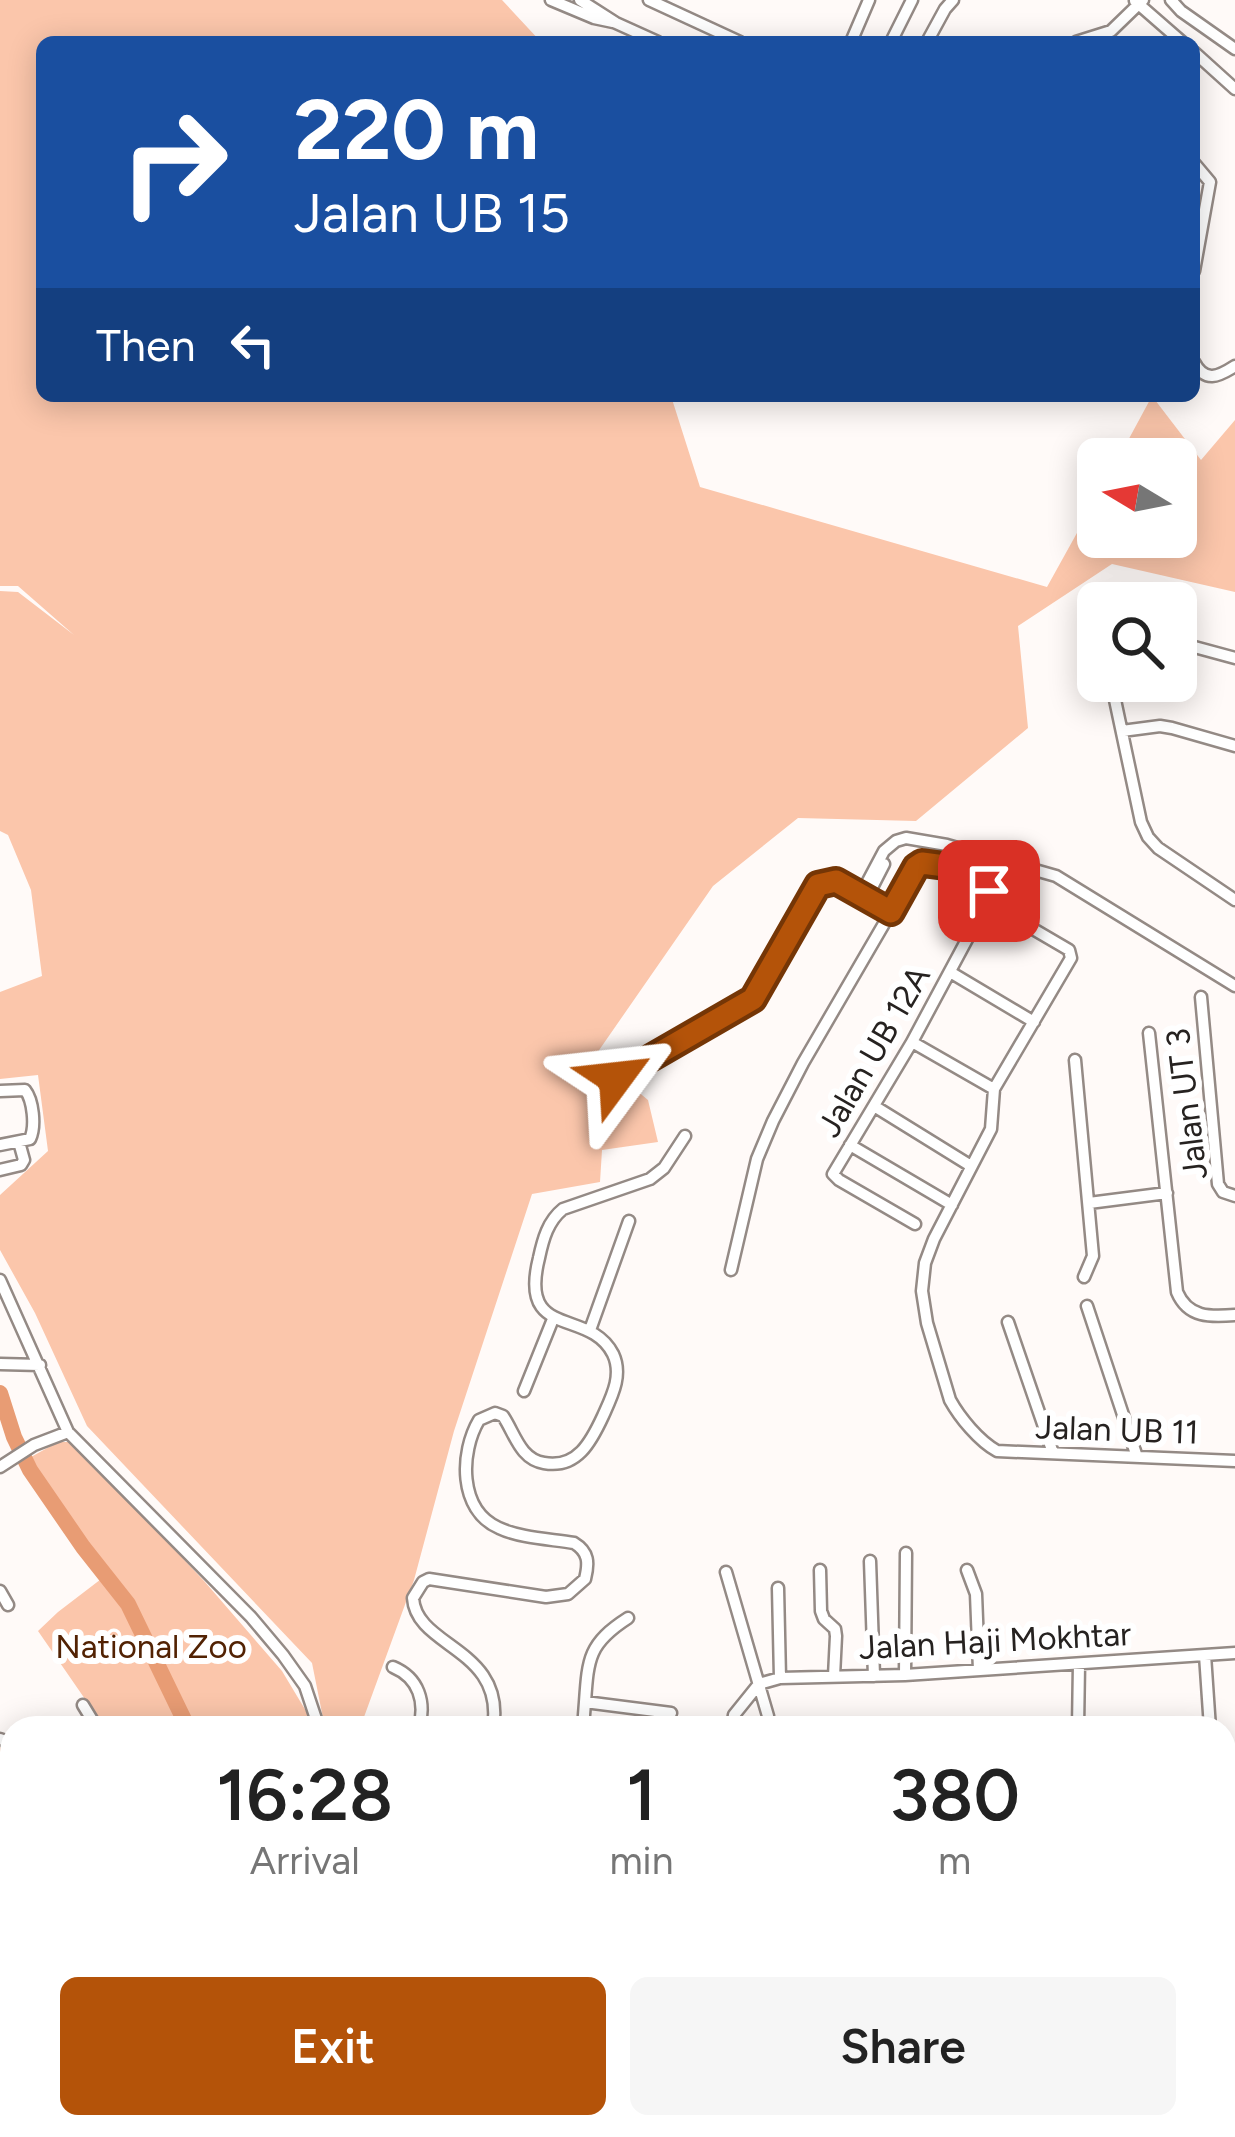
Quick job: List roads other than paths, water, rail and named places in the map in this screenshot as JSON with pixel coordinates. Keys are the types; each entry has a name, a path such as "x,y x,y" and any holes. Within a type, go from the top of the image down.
{"street":[{"path":"551,0 616,22"},
{"path":"580,0 645,36"},
{"path":"649,0 727,36"},
{"path":"854,36 869,0"},
{"path":"894,36 911,0"},
{"path":"930,36 953,0"},
{"path":"1171,0 1235,49"},
{"path":"1096,36 1111,31 1139,2 1176,36"},
{"path":"1200,57 1235,89"},
{"path":"1200,170 1210,182 1200,220"},
{"path":"1200,372 1217,377 1235,367"},
{"path":"1197,647 1235,658"},
{"path":"1116,702 1148,837 1235,900"},
{"path":"1122,731 1172,728 1235,746"},
{"path":"860,897 884,851 892,845 906,838 947,845 1056,876 1235,986"},
{"name":"Jalan UB 12A","path":"730,1270 757,1159 803,1063 922,863 975,870 988,886 987,902 912,1042 833,1174 915,1224"},
{"path":"616,1078 753,999 818,885 836,881 889,915"},
{"path":"850,1145 952,1205 992,1129 994,1089 1071,958 987,902"},
{"path":"950,972 1034,1022"},
{"name":"Jalan UT 3","path":"1201,997 1218,1184 1223,1192 1235,1196"},
{"path":"1149,1033 1177,1292 1192,1312 1235,1315"},
{"path":"912,1042 994,1089"},
{"path":"1075,1060 1094,1256 1084,1277"},
{"path":"0,1090 25,1090 34,1131 30,1139 0,1145"},
{"path":"874,1106 971,1166"},
{"path":"494,1716 491,1688 479,1670 418,1617 413,1598 429,1579 546,1597 568,1594 585,1579 588,1556 583,1548 501,1530 476,1510 465,1469 468,1444 479,1420 495,1413 503,1416 518,1444 537,1462 560,1464 590,1445 614,1391 618,1368 611,1350 590,1330 553,1319 544,1310 535,1292 534,1275 547,1231 563,1210 650,1179 664,1168 685,1136"},
{"path":"0,1170 21,1165 19,1142"},
{"path":"1088,1203 1167,1193"},
{"name":"Jalan UB 11","path":"952,1205 925,1263 922,1291 927,1323 955,1409 989,1447 1235,1461"},
{"path":"590,1330 628,1221"},
{"path":"0,1280 68,1432 284,1654 317,1716"},
{"path":"1087,1306 1137,1457"},
{"path":"524,1391 553,1319"},
{"path":"1008,1322 1052,1453"},
{"path":"0,1364 40,1365"},
{"path":"5,1463 68,1432"},
{"path":"905,1675 906,1553"},
{"path":"870,1561 874,1676"},
{"path":"820,1570 821,1611 836,1636 834,1676"},
{"path":"967,1570 976,1594 979,1670"},
{"path":"727,1571 768,1716"},
{"path":"778,1588 780,1678"},
{"path":"0,1592 8,1605"},
{"path":"584,1716 593,1648 628,1618"},
{"name":"Jalan Haji Mokhtar","path":"759,1684 780,1678 905,1675 1235,1653"},
{"path":"1205,1655 1209,1716"},
{"path":"1078,1716 1079,1664"},
{"path":"393,1667 418,1689 420,1716"},
{"path":"734,1716 759,1684"},
{"path":"585,1702 671,1713"},
{"path":"83,1705 90,1716"}],"waterway":[{"path":"0,1393 30,1470 128,1604 182,1716"}],"park label":[{"name":"National Zoo","path":"151,1646"}]}
